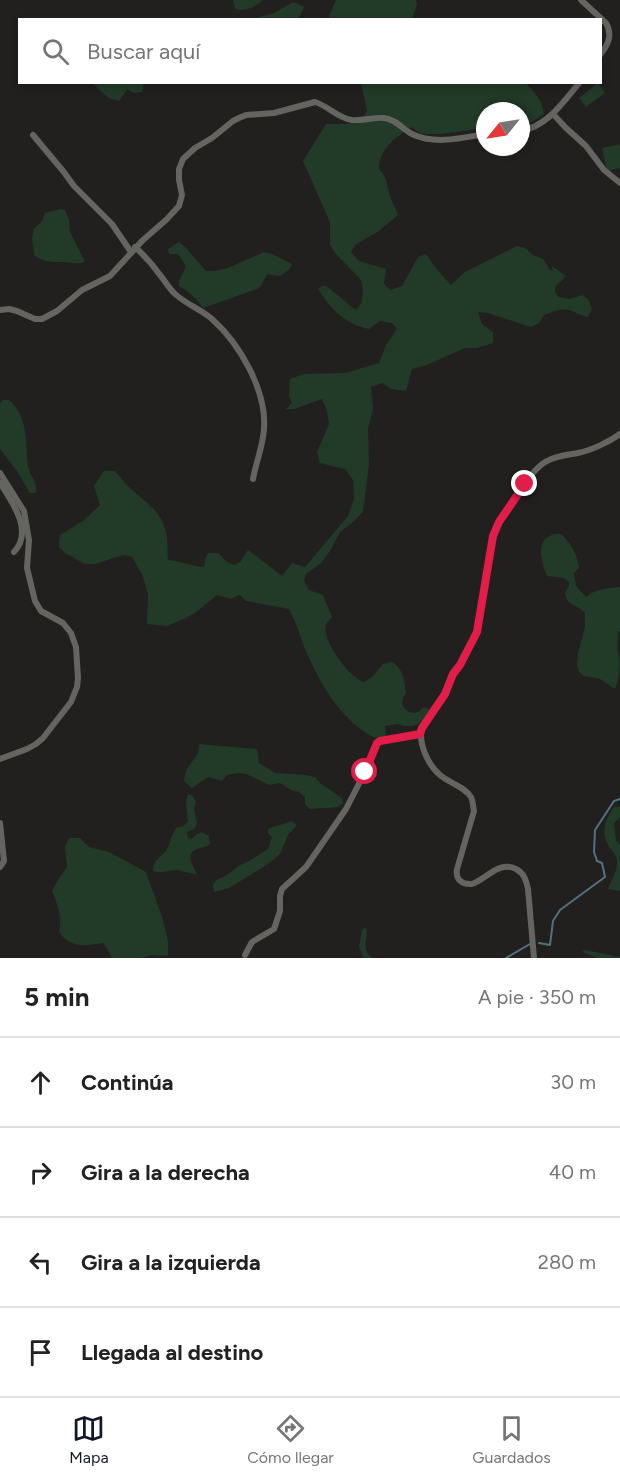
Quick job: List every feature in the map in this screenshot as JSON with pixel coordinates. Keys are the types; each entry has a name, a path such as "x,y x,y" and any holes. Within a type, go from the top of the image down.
{"street":[{"path":"581,0 601,18"},
{"path":"602,19 609,27 609,40 602,52"},
{"path":"530,128 553,114 578,84"},
{"path":"0,310 9,309 35,319 42,319 63,306 82,290 110,276 134,249 179,206 182,195 179,169 183,159 232,121 242,116 274,113 315,102 340,117 350,120 384,118 393,120 413,134 425,139 444,140 476,136"},
{"path":"553,114 586,146 604,170 620,183"},
{"path":"33,135 74,186 134,249 152,263 174,293 210,317 224,330 239,351 256,384 264,411 264,435 253,479"},
{"path":"534,958 528,889 522,873 506,866 472,884 461,882 457,878 457,869 474,811 471,798 466,792 438,774 427,758 420,734 445,694 453,674 477,632 493,536 507,509 532,473 544,462 580,453 620,434"},
{"path":"0,473 21,504 27,520 29,540 27,568 35,602 40,611 63,622 71,633 76,647 78,678 71,702 43,738 27,749 0,759"},
{"path":"0,483 21,519 22,536 14,552"},
{"path":"245,956 252,942 274,929 280,911 282,889 306,867 335,825 360,782 377,743 420,734"},
{"path":"0,823 4,861 0,867"}],"green space":[{"path":"233,0 263,0 253,7 242,10 235,9"},
{"path":"336,0 416,0 417,5 412,18 328,18"},
{"path":"293,2 304,7 298,18 256,18 274,13"},
{"path":"93,84 144,84 142,92 134,93 127,89 119,101 109,98"},
{"path":"361,84 527,84 540,100 544,114 530,123 530,102 476,102 476,129 422,134 411,127 394,140 385,150 379,169 385,177 398,215 379,231 355,245 351,252 359,261 386,269 384,284 390,290 402,286 418,257 426,254 451,285 465,272 517,246 543,259 550,270 553,271 552,266 566,276 555,287 555,292 559,297 570,299 582,295 588,299 592,309 588,317 569,310 556,311 544,315 539,323 531,327 478,312 482,324 493,332 493,343 477,348 465,348 427,365 412,369 406,391 392,389 382,383 371,387 373,410 368,428 369,464 363,512 340,532 330,551 321,563 306,574 304,581 309,590 323,595 332,617 326,625 328,639 338,658 351,674 364,682 372,677 383,664 392,662 399,668 404,680 406,693 402,704 405,709 413,713 419,712 422,708 430,711 419,724 413,726 398,724 385,726 386,737 381,738 364,732 332,699 313,666 289,609 246,601 240,595 230,599 217,595 195,613 167,626 147,624 148,594 142,574 132,557 123,555 95,564 85,564 59,547 60,535 83,521 100,505 94,486 104,471 115,471 154,509 165,528 168,560 204,567 208,553 218,553 234,565 240,562 248,550 282,576 292,563 305,567 348,516 354,499 353,480 345,469 320,463 317,452 329,424 322,399 294,409 286,409 292,403 289,396 290,379 304,374 345,373 379,363 386,345 397,329 392,323 380,321 369,329 360,327 334,309 318,289 324,285 356,310 361,304 363,291 361,280 330,245 330,222 303,161 326,124 360,122 367,111"},
{"path":"597,84 605,93 586,107 579,98"},
{"path":"620,144 620,168 607,171 602,148"},
{"path":"65,210 70,232 85,262 48,262 34,255 32,238 34,229 42,221 45,213"},
{"path":"179,242 206,271 228,268 264,252 292,264 290,269 280,276 267,274 257,289 203,308 179,286 186,266 178,254 169,254 168,249"},
{"path":"3,400 9,400 23,422 28,466 36,485 36,493 30,493 0,449 0,403"},
{"path":"554,534 561,534 573,549 579,568 574,573 576,586 586,597 606,588 620,587 619,670 615,689 600,679 584,676 579,672 578,653 585,627 585,613 568,601 565,592 569,582 564,578 547,576 541,547 546,538"},
{"path":"199,744 257,749 259,763 275,773 315,777 342,798 343,803 338,807 310,809 305,804 305,797 299,792 280,783 269,785 246,774 238,773 227,775 222,781 208,777 192,788 184,781 184,777 198,752"},
{"path":"188,794 192,795 196,802 194,809 197,824 194,829 187,832 188,838 192,839 202,832 209,836 210,844 192,852 191,861 197,874 177,870 153,871 153,866 166,850 176,828 188,822 186,802"},
{"path":"614,807 620,807 620,817 614,823 616,841 620,845 620,891 608,889 617,861 604,832 608,817"},
{"path":"292,821 297,825 288,835 277,857 229,888 214,892 213,884 218,879 268,849 272,837 268,829"},
{"path":"69,838 80,838 89,847 109,852 146,872 162,917 168,941 168,956 112,958 103,943 78,945 63,937 59,932 60,916 52,891 67,867 65,847"},
{"path":"366,927 366,950 372,958 364,958 359,947 362,930"},
{"path":"585,950 620,958 597,958 582,952"}],"waterway":[{"path":"539,943 550,945 553,921 560,910 605,877 602,863 597,861 594,852 595,830 614,801 620,799"},
{"path":"506,958 530,944"}],"route":[{"path":"365,772 377,743 420,734 445,694 453,674 477,632 493,536 499,522 525,484"}]}
